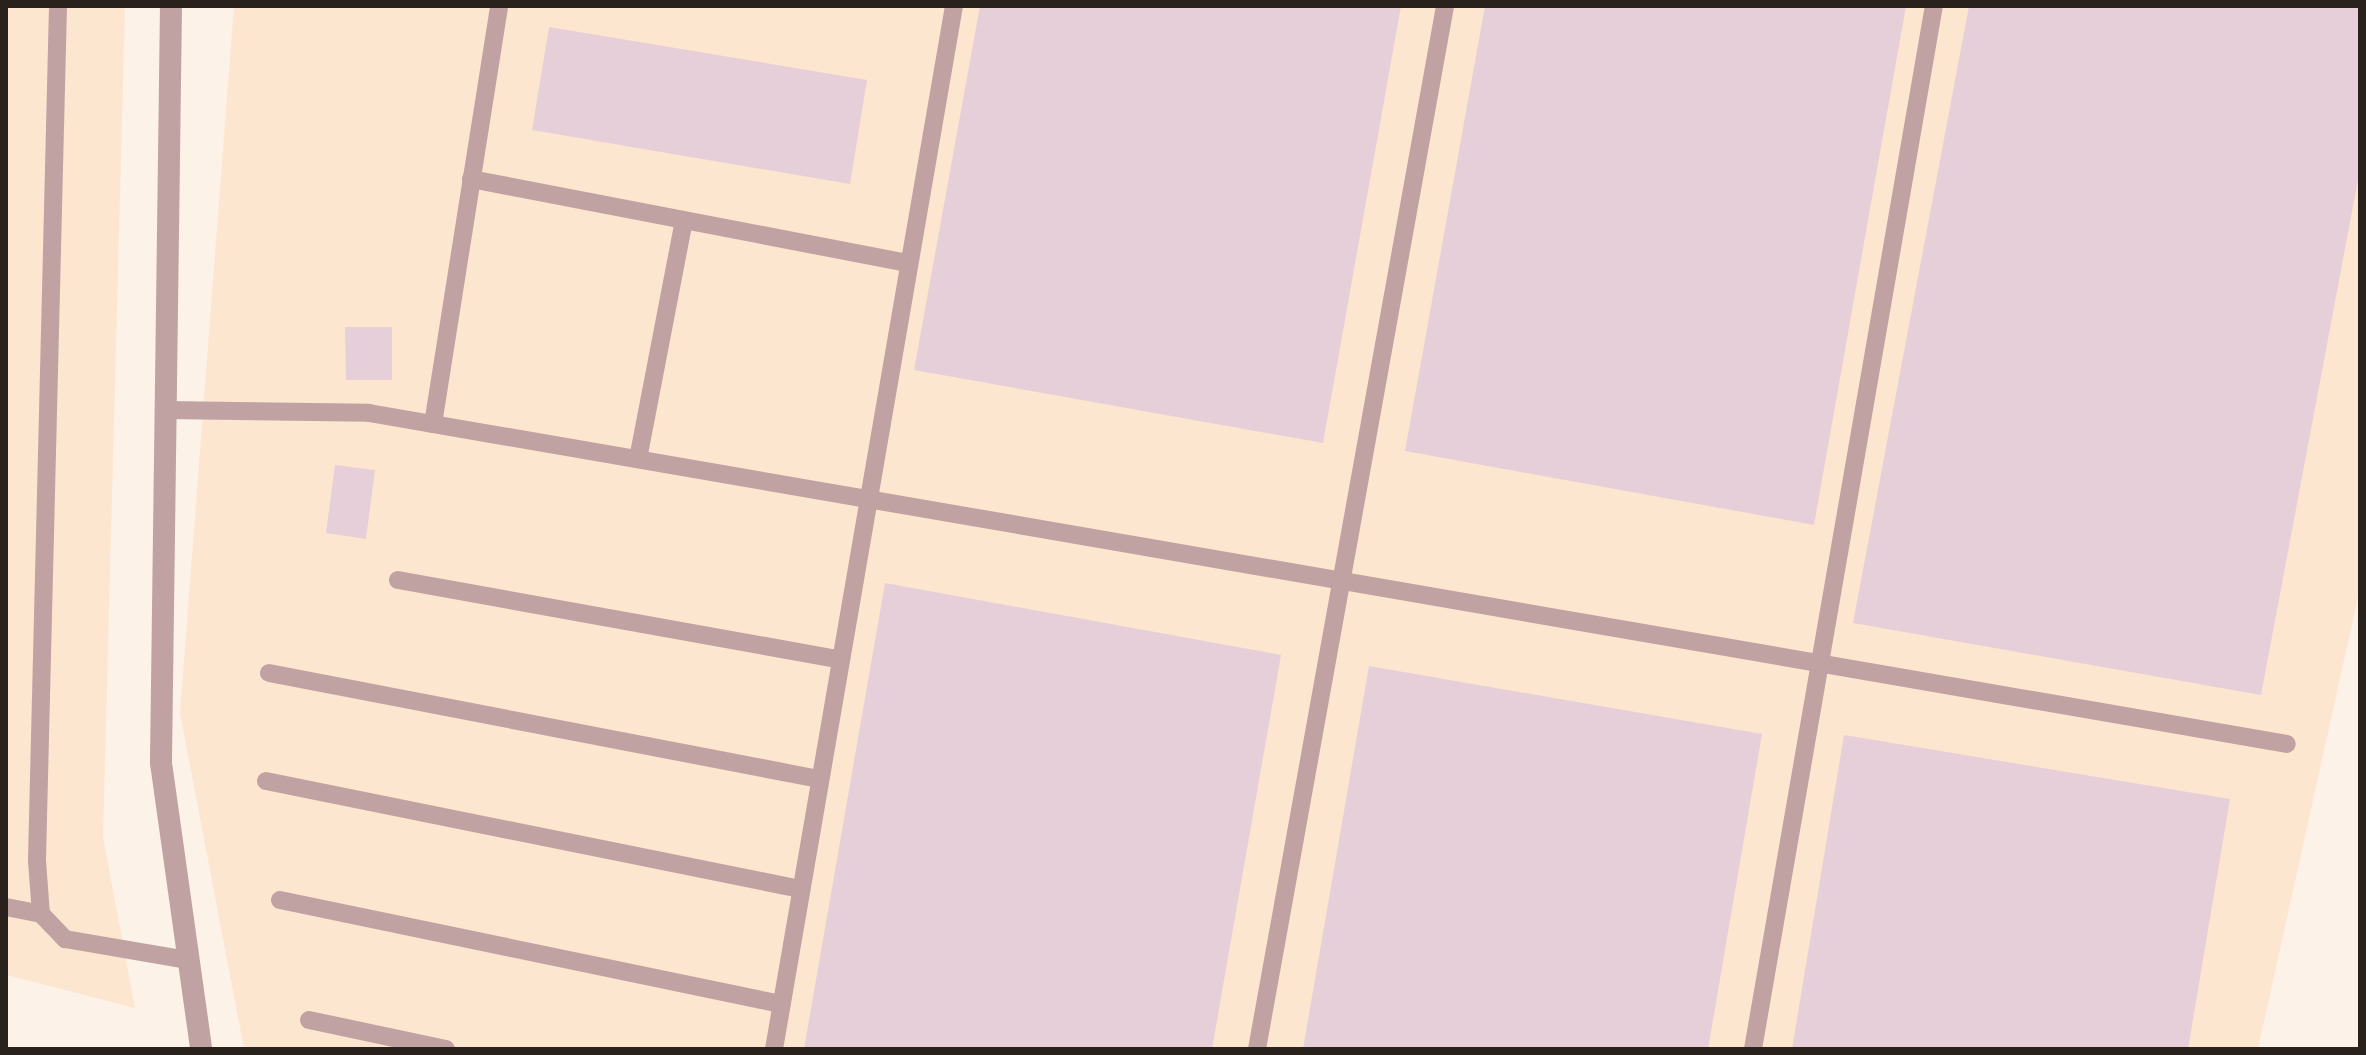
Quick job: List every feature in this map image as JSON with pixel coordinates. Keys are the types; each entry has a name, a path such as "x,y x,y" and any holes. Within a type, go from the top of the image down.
{"street":[{"path":"171,6 161,763 201,1049"}],"lane":[{"path":"41,914 37,861 58,6"},
{"path":"433,424 499,6"},
{"path":"774,1049 866,499 954,6"},
{"path":"1257,1049 1445,6"},
{"path":"1753,1049 1934,6"},
{"path":"471,179 908,263"},
{"path":"638,459 684,220"},
{"path":"165,410 369,413 2287,744"},
{"path":"398,580 839,659"},
{"path":"269,673 819,779"},
{"path":"266,781 800,889"},
{"path":"280,900 781,1004"},
{"path":"6,907 41,914 65,939 188,960"},
{"path":"309,1020 446,1049"}],"shaded area":[{"path":"6,6 125,6 103,837 135,1008 6,975"},
{"path":"234,6 2360,6 2360,588 2258,1049 244,1049 180,713"}],"building":[{"path":"980,6 1401,6 1323,443 914,370"},
{"path":"1485,6 1906,6 1814,525 1405,451"},
{"path":"1969,6 2360,6 2360,169 2261,695 1853,623"},
{"path":"549,27 867,80 850,184 532,130"},
{"path":"345,327 392,327 392,380 346,380"},
{"path":"335,465 375,470 366,539 326,533"},
{"path":"885,583 1281,655 1212,1049 804,1049"},
{"path":"1369,666 1762,734 1708,1049 1303,1049"},
{"path":"1844,735 2230,799 2188,1049 1792,1049"}]}
